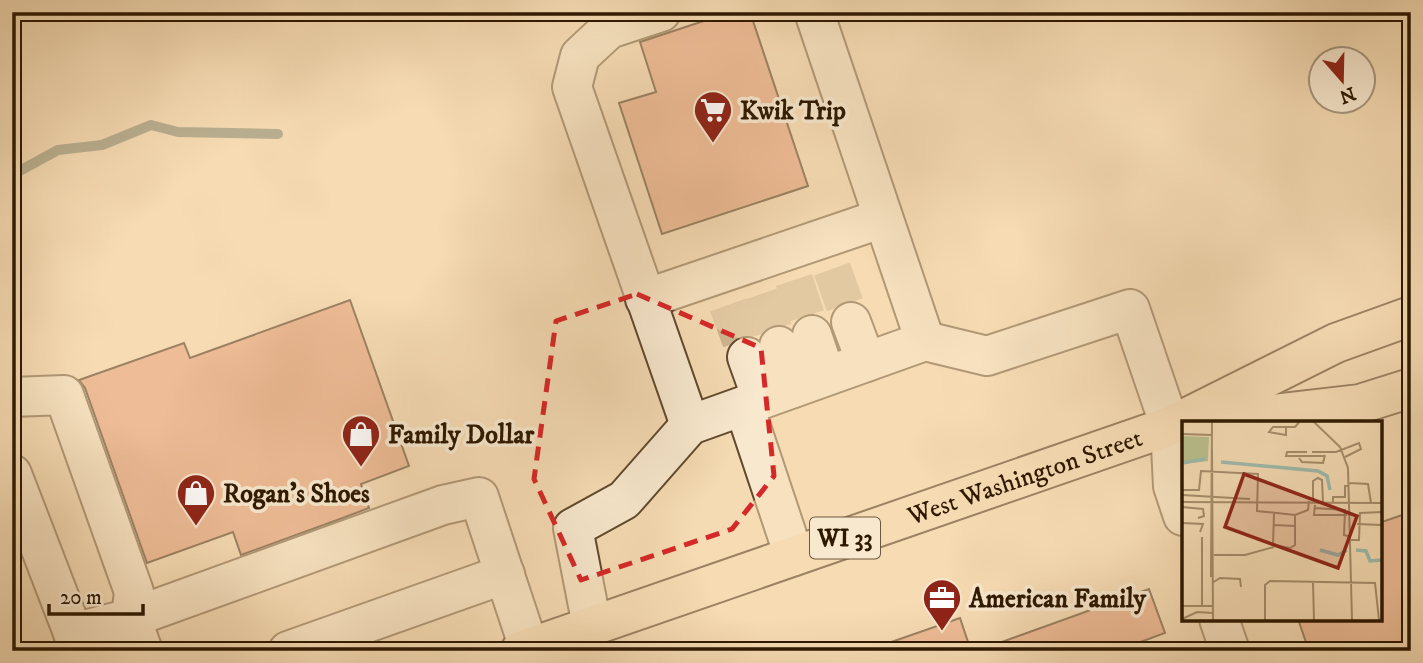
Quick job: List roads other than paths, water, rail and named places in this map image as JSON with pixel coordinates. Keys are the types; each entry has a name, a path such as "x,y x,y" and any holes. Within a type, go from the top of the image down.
{"main road":[{"name":"West Washington Street","path":"1188,421 1336,343 1411,316"},
{"name":"West Washington Street","path":"1209,421 1360,404 1411,388"},
{"name":"West Washington Street","path":"535,648 794,556 1182,424"}],"street":[{"path":"661,12 609,29 580,56 572,87 690,425"},
{"path":"814,12 925,341"},
{"path":"645,299 756,278 826,254 883,218"},
{"path":"592,626 573,528 624,499 690,425 925,341 987,356 1130,309 1182,424 1173,486 1182,513"},
{"path":"851,322 866,362"},
{"path":"782,392 779,346 794,556"},
{"path":"12,397 64,396 134,592 137,635"},
{"path":"12,474 25,543 77,642 137,635 443,505 479,496 505,574 535,648"},
{"path":"288,651 505,574"},
{"path":"1220,621 1230,651"}],"waterway":[{"path":"12,175 58,150 102,145 151,125 178,132 278,134"}],"tunnel":[{"path":"832,269 851,322"},
{"path":"794,280 812,335"},
{"path":"761,294 779,346"},
{"path":"728,305 747,357"}],"place":[{"name":"Kwik Trip","path":"713,144"},
{"name":"Family Dollar","path":"361,468"},
{"name":"Rogan's Shoes","path":"196,527"},
{"name":"American Family","path":"942,632"}]}
